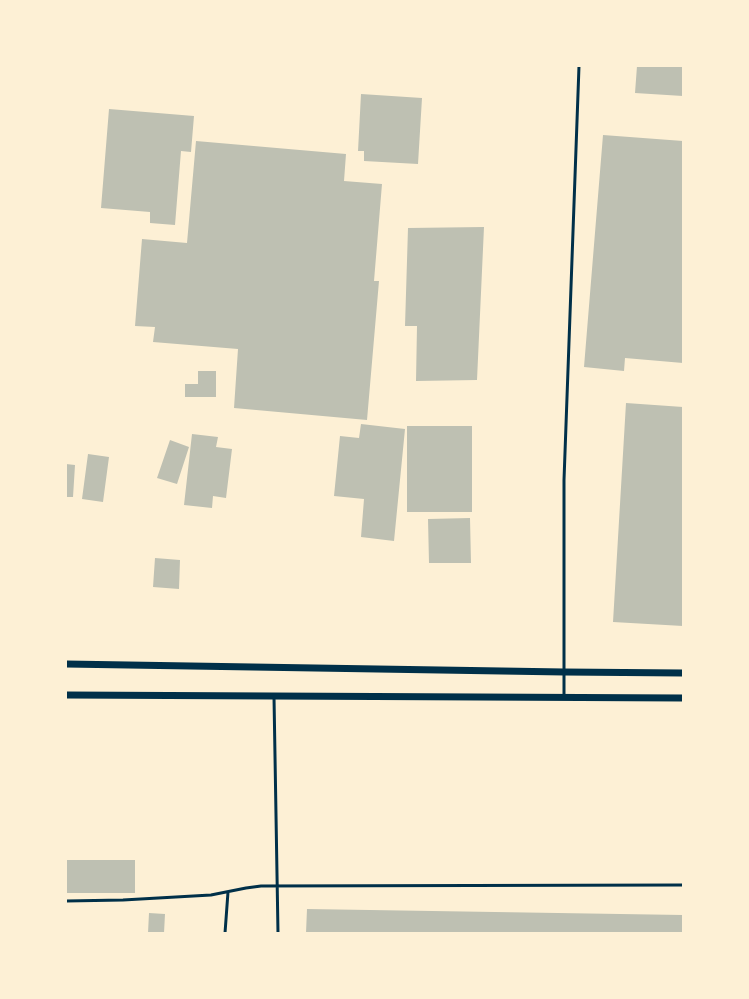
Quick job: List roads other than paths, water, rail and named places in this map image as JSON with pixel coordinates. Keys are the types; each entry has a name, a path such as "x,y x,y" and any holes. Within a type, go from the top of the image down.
{"street":[{"path":"66,664 683,673"},
{"path":"66,694 564,696 683,698"}],"lane":[{"path":"564,696 564,480 579,66"},
{"path":"274,695 278,933"},
{"path":"66,901 144,899 211,895 262,886 683,886"},
{"path":"225,933 228,892"}]}
